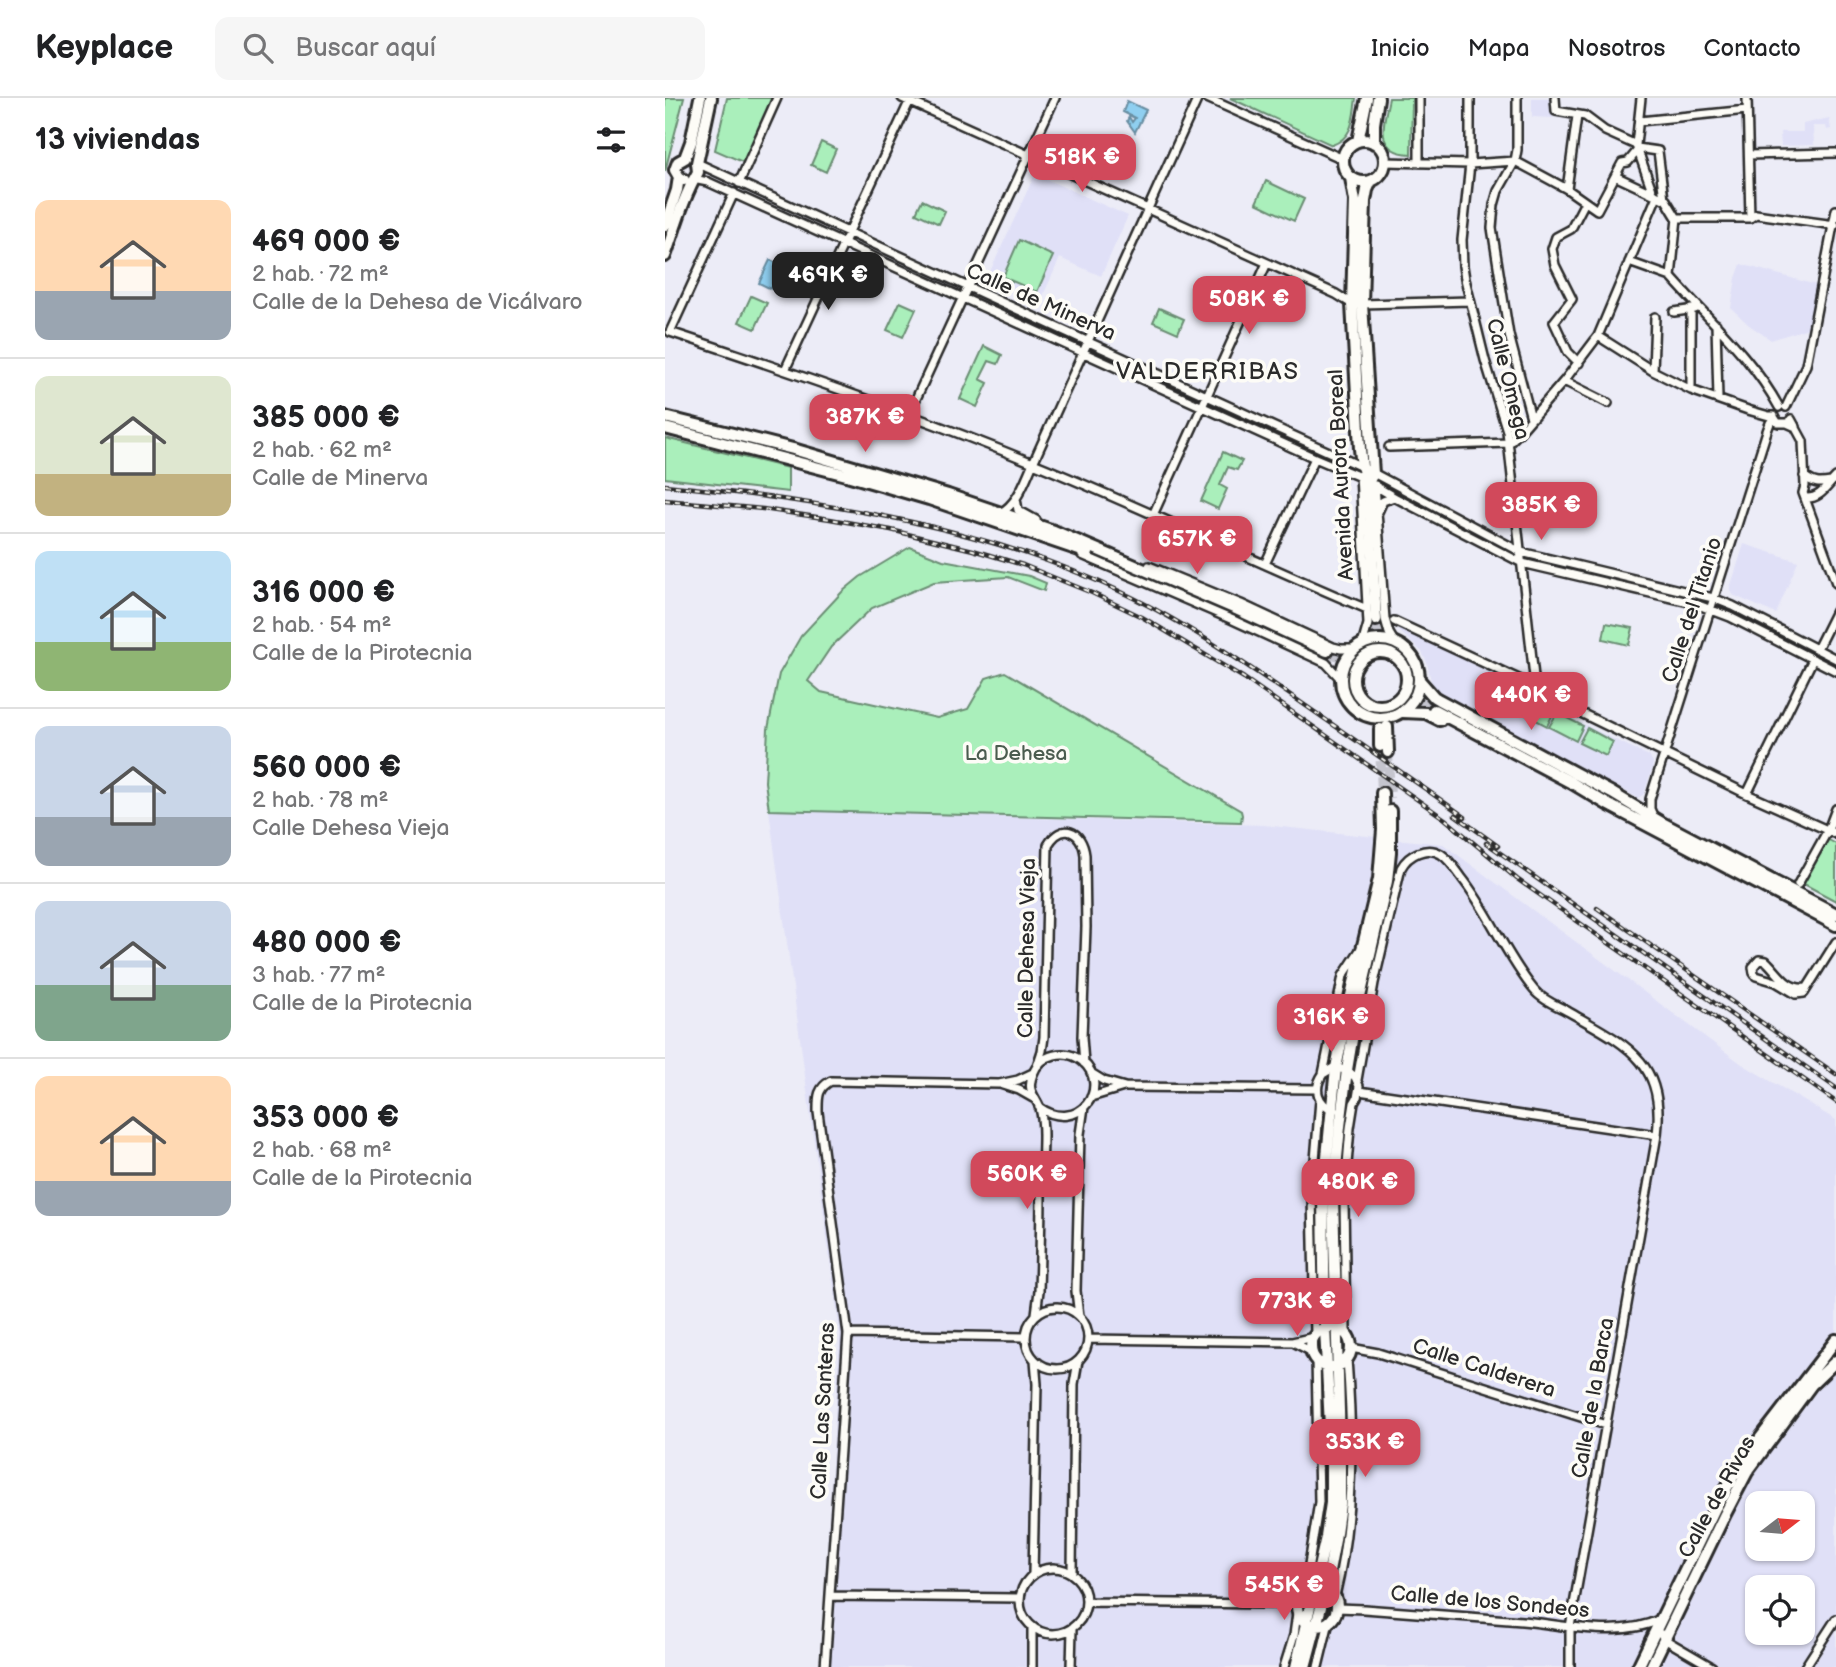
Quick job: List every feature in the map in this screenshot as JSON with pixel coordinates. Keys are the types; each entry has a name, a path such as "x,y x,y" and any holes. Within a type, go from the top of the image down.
{"main road":[{"path":"685,158 700,98"},
{"path":"665,256 698,172 697,163 711,98"},
{"path":"1358,141 1367,98"},
{"path":"1374,143 1378,98"},
{"path":"1358,141 1374,143 1383,153 1385,162 1382,172 1371,181 1352,178 1345,170 1343,159 1349,146 1358,141"},
{"path":"693,179 684,180 679,177 675,170 676,165 685,158 691,158 697,163"},
{"path":"665,225 679,177"},
{"name":"Avenida Aurora Boreal","path":"1352,178 1355,201 1352,285 1357,304"},
{"name":"Avenida Aurora Boreal","path":"1367,477 1357,304 1365,201 1371,181"},
{"path":"665,417 793,449 1000,513 1326,653"},
{"path":"665,428 850,476 1056,535"},
{"path":"1367,477 1376,620"},
{"path":"1378,640 1395,643 1408,651 1418,668 1413,684 1415,697 1409,706 1390,707 1394,716 1379,719 1360,713 1345,697 1348,677 1356,668 1362,653 1378,640"},
{"path":"1362,653 1386,650 1402,664 1413,684 1439,700 1601,786 1654,819 1836,914"},
{"path":"1348,677 1358,695 1365,701 1430,715 1566,787 1607,804"},
{"path":"1626,802 1578,781 1435,708 1607,804 1836,925"},
{"path":"1384,728 1384,749"},
{"path":"1296,1667 1325,1590 1326,1537 1331,1503 1327,1332 1337,1110 1342,1069 1361,947 1379,879 1386,795 1390,841 1387,881 1342,1069"},
{"path":"1327,1332 1350,1339 1351,1348 1328,1360"},
{"path":"1327,1332 1312,1343 1328,1360"},
{"name":"Calle de Rivas","path":"1651,1666 1661,1619 1715,1508 1739,1466 1836,1339"},
{"name":"Calle de Rivas","path":"1638,1667 1659,1637 1747,1472 1811,1385 1836,1361"},
{"path":"1312,1625 1297,1608 1302,1591 1325,1590"},
{"path":"1312,1625 1329,1622 1334,1617 1337,1608 1325,1590"},
{"name":"Calle de Rivas","path":"1659,1637 1676,1603 1671,1597"},
{"path":"1305,1667 1312,1625"}],"street":[{"path":"739,183 777,98"},
{"path":"909,414 1055,98"},
{"path":"1000,513 1016,499 1198,98"},
{"path":"1207,98 1343,159"},
{"path":"1419,98 1419,163"},
{"name":"Calle Omega","path":"1471,98 1470,164 1462,240 1464,272 1509,443 1534,680 1538,691 1747,794 1836,834"},
{"path":"1517,98 1515,161 1494,205 1492,228 1517,370 1531,418"},
{"path":"1389,447 1509,443 1565,381 1598,336 1660,197 1658,152 1637,148 1605,131 1585,116 1556,111 1555,98"},
{"path":"1641,98 1637,148 1653,193 1660,197"},
{"path":"1747,98 1750,218"},
{"path":"785,370 845,243 907,99 1357,304 1470,301"},
{"path":"1640,121 1747,110"},
{"path":"1567,189 1577,116"},
{"path":"1385,162 1470,164 1515,161 1567,189 1597,210 1622,163 1628,162 1637,148"},
{"path":"1749,155 1836,153"},
{"name":"Calle de Minerva","path":"697,163 1206,396 1521,552 1713,598 1836,659"},
{"path":"1492,163 1502,168 1506,177"},
{"path":"1615,176 1666,200 1677,218 1671,277"},
{"name":"Calle de Minerva","path":"693,179 734,193 1315,458 1367,477 1394,497 1522,564 1693,603 1730,617 1836,671"},
{"path":"734,193 670,332 909,414 1033,463 1367,609"},
{"path":"1579,363 1568,352 1554,322 1572,299 1555,265 1552,249 1556,237 1571,229 1585,202"},
{"path":"1781,420 1775,411 1782,407 1806,365 1836,210"},
{"path":"1677,218 1750,218 1756,214 1834,225"},
{"path":"1629,262 1671,277 1695,309 1716,324 1782,407 1791,413 1781,420"},
{"path":"1153,515 1267,263"},
{"path":"1336,294 1352,285"},
{"path":"1674,313 1695,309"},
{"path":"1691,390 1695,309"},
{"path":"1653,371 1655,317"},
{"path":"1716,324 1718,399"},
{"path":"1598,336 1653,371 1691,390 1796,427 1803,441 1804,476 1808,484"},
{"path":"1565,381 1608,403"},
{"name":"Calle del Titanio","path":"1654,819 1650,799 1713,598 1767,431 1781,420"},
{"path":"1265,564 1315,458"},
{"name":"Avenida Aurora Boreal","path":"1367,477 1377,520 1385,619 1395,643"},
{"name":"Avenida Aurora Boreal","path":"1362,653 1367,630 1367,477"},
{"path":"1808,484 1819,485 1834,479"},
{"path":"1806,498 1815,498 1834,479"},
{"path":"1808,484 1803,490 1836,583"},
{"path":"1377,520 1383,501 1394,497"},
{"path":"1016,499 1018,510 1056,527 1056,535"},
{"path":"1056,535 1107,549 1217,594 1333,647 1362,653"},
{"path":"1056,535 1315,657 1348,677"},
{"path":"1817,649 1836,611"},
{"path":"1394,621 1527,681"},
{"path":"1747,794 1813,659"},
{"path":"1626,802 1640,803 1650,799"},
{"path":"1798,884 1828,830 1836,809"},
{"name":"Calle Dehesa Vieja","path":"1035,1070 1044,1037 1048,845 1058,833 1067,831 1079,836 1085,855 1086,927 1082,1037 1084,1063"},
{"name":"Calle de la Barca","path":"1357,1080 1374,983 1397,882 1405,860 1428,851 1447,859 1469,887 1536,993 1633,1052 1646,1068 1657,1098 1657,1135 1570,1627 1570,1667"},
{"path":"1806,988 1795,988 1787,984 1766,961 1759,960 1753,967 1756,976 1776,982 1796,994 1804,993 1836,942"},
{"path":"1323,1074 1343,976 1361,947"},
{"path":"999,1084 1018,1080 1049,1057 1064,1054 1078,1058 1091,1073 1091,1097 1076,1113 1057,1116 1048,1113 1039,1107 1033,1098 1031,1090 1035,1070"},
{"path":"1329,1069 1342,1069 1357,1080 1359,1091 1349,1133 1345,1200 1327,1332 1312,1196 1320,1100 1317,1089 1318,1081 1329,1069"},
{"path":"1091,1073 1104,1081 1125,1087 1317,1089"},
{"name":"Calle Las Santeras","path":"825,1667 848,1334 818,1112 820,1089 831,1082 999,1084"},
{"path":"999,1084 1033,1098"},
{"path":"1091,1097 1125,1087"},
{"path":"1359,1091 1657,1135"},
{"path":"1320,1100 1337,1110 1354,1103"},
{"path":"1036,1314 1039,1291 1043,1134 1039,1107"},
{"path":"1072,1573 1074,1384 1088,1339 1087,1330 1079,1315 1076,1291 1080,1134 1084,1107"},
{"path":"1079,1315 1063,1307 1044,1309 1031,1320 1025,1337 1026,1345 1042,1366 1061,1369 1079,1361"},
{"path":"1088,1339 1292,1342 1327,1332"},
{"path":"848,1334 1025,1337"},
{"path":"1292,1342 1328,1360 1352,1447 1346,1541 1325,1590"},
{"name":"Calle Calderera","path":"1351,1348 1378,1353 1606,1425"},
{"path":"1033,1574 1037,1384 1035,1360"},
{"path":"1302,1591 1306,1583 1319,1502 1328,1360"},
{"path":"1052,1567 1072,1573 1080,1581 1086,1602 1079,1621 1062,1633 1042,1632 1032,1627 1020,1609 1019,1598 1026,1580 1042,1569 1052,1567"},
{"path":"831,1595 1019,1598"},
{"path":"1086,1602 1269,1604 1297,1608 1294,1635 1285,1667"},
{"name":"Calle de los Sondeos","path":"1337,1608 1547,1623 1585,1629 1640,1627 1661,1619"},
{"path":"1805,1667 1836,1619"},
{"path":"1318,1667 1329,1622"},
{"path":"1032,1627 1032,1667"},
{"path":"1640,1627 1711,1667"},
{"path":"1071,1667 1072,1628"}],"shaded area":[{"path":"1532,98 1552,98 1553,118 1532,117"},
{"path":"1829,118 1831,129 1827,130 1826,126 1813,126 1814,145 1781,146 1780,132 1803,132 1803,124"},
{"path":"1035,174 1128,216 1101,276 1060,258 1041,300 988,276"},
{"path":"1741,264 1816,285 1808,328 1771,340 1731,308"},
{"path":"1744,544 1798,561 1776,614 1733,595 1730,588"},
{"path":"1396,626 1526,686 1529,698 1649,756 1653,762 1644,794 1638,798 1442,694 1431,681 1422,652"},
{"path":"769,810 1263,825 1443,844 1742,1064 1836,1120 1836,1667 820,1667 840,1334"}],"green space":[{"path":"665,98 684,98 665,171"},
{"path":"727,98 773,98 745,163 715,150"},
{"path":"1230,98 1356,98 1353,120 1348,132 1332,145"},
{"path":"1389,98 1412,98 1411,154 1399,152 1386,142 1384,127"},
{"path":"821,142 836,149 826,172 811,165"},
{"path":"1266,181 1304,199 1294,221 1256,203"},
{"path":"922,200 945,211 939,224 916,213"},
{"path":"1019,240 1053,256 1037,292 1003,277"},
{"path":"751,296 767,303 755,329 739,322"},
{"path":"900,302 916,309 903,337 887,330"},
{"path":"1159,308 1184,319 1178,333 1153,322"},
{"path":"984,346 1002,355 998,364 989,361 980,379 988,383 977,407 960,399"},
{"path":"665,438 788,468 788,492 665,478"},
{"path":"1223,452 1242,461 1237,470 1228,467 1220,485 1227,489 1218,509 1201,501"},
{"name":"La Dehesa","path":"910,547 943,560 1029,576 1046,583 1044,591 1008,577 934,582 872,608 831,647 808,681 821,692 937,718 968,709 986,678 1005,672 1241,811 1241,822 769,810 765,782 768,729 779,674 801,636 842,592 860,577"},
{"path":"1606,623 1633,628 1629,645 1603,639"},
{"path":"1528,699 1554,712 1547,726 1521,712"},
{"path":"1557,713 1583,726 1576,741 1549,727"},
{"path":"1587,728 1613,742 1606,756 1579,743"},
{"path":"1827,839 1836,844 1836,901 1802,883"}],"water":[{"path":"1127,101 1146,110 1135,132 1127,121 1129,117 1132,122 1135,118 1123,112"},
{"path":"770,260 782,265 771,289 759,283"}],"tunnel":[{"path":"1369,649 1376,620"},
{"path":"1377,626 1383,647"},
{"path":"1331,653 1356,658"},
{"path":"1325,655 1334,659 1349,674"},
{"path":"1412,689 1436,707"},
{"path":"1405,701 1429,708"},
{"path":"1377,713 1380,729"},
{"path":"1387,713 1387,727"},
{"path":"1380,746 1382,793"},
{"path":"1388,752 1390,798"}],"railway":[{"path":"665,485 789,500 913,522 1034,556 1092,579 1149,606 1224,650 1465,817"},
{"path":"665,500 763,509 830,519 891,530 973,550 1023,565 1142,617 1244,678 1445,819 1517,879 1836,1102"},
{"path":"1455,815 1498,846"},
{"path":"1486,843 1836,1088"},
{"path":"1597,908 1836,1074"}],"district":[{"name":"VALDERRIBAS","path":"1208,371"}]}
